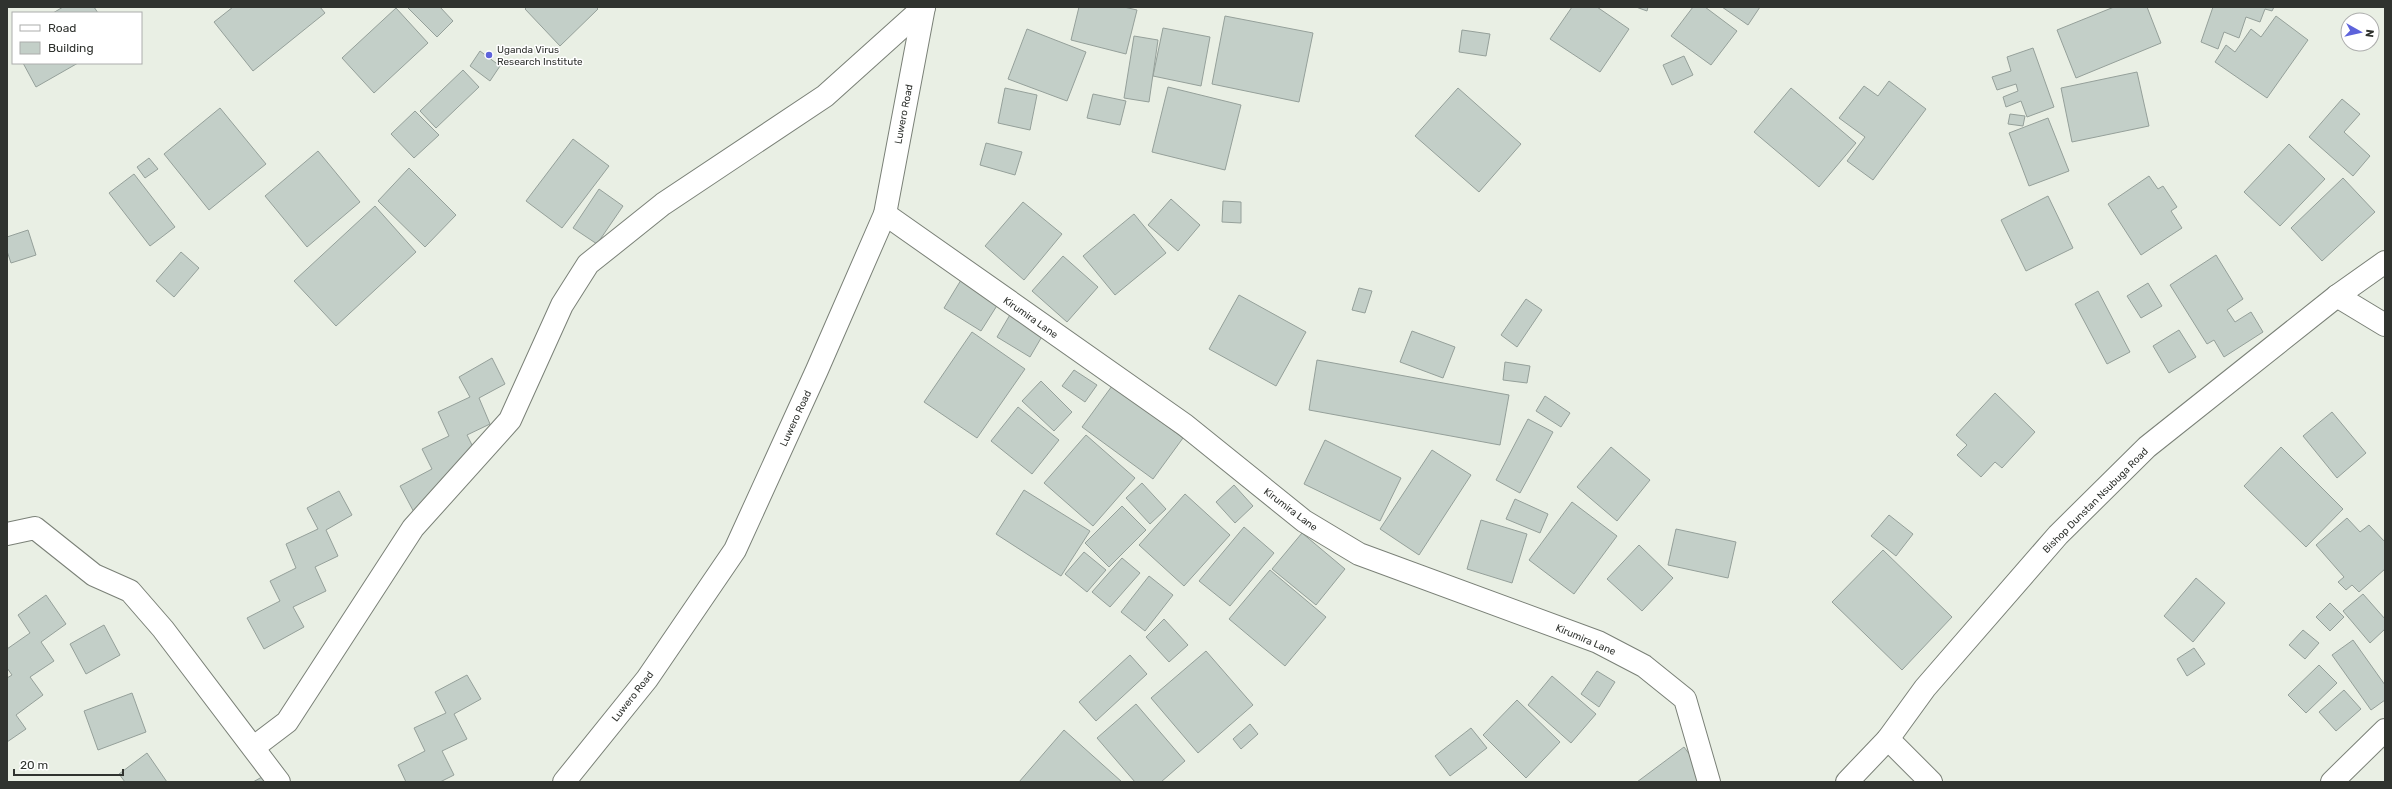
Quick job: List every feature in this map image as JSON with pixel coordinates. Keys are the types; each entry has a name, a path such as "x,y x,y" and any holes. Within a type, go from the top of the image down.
{"street":[{"name":"Luwero Road","path":"564,782 647,679 735,550 817,370 885,214 924,7"},
{"path":"254,747 287,722 413,528 510,420 562,305 588,264 663,204 825,96 924,7"},
{"name":"Kirumira Lane","path":"885,214 1185,425 1304,521 1334,539 1360,554 1598,642 1644,666 1685,698 1709,782"},
{"name":"Bishop Dunstan Nsubuga Road","path":"1847,782 1888,739 1925,688 2058,535 2141,453 2336,296 2385,262"},
{"path":"2336,296 2385,325"},
{"path":"7,534 35,528 94,575 130,591 163,629 254,747 279,782"},
{"path":"2332,782 2385,730"},
{"path":"1888,739 1931,782"}],"building":[{"path":"63,7 94,7 97,12 55,12"},
{"path":"233,7 320,7 325,13 253,71 214,22"},
{"path":"407,7 440,7 453,21 437,37"},
{"path":"527,7 596,7 598,9 560,46 525,9"},
{"path":"1079,7 1124,7 1137,10 1126,54 1071,40"},
{"path":"1572,7 1597,7 1629,29 1600,72 1550,39"},
{"path":"1636,7 1648,7 1647,11"},
{"path":"1693,7 1705,7 1737,31 1711,65 1671,36"},
{"path":"1722,7 1760,7 1748,25"},
{"path":"2114,7 2147,7 2161,43 2076,78 2057,30"},
{"path":"2213,7 2274,7 2272,11 2265,9 2260,22 2246,17 2239,38 2224,32 2218,49 2201,42"},
{"path":"396,8 428,43 374,93 342,58"},
{"path":"1225,16 1313,33 1299,102 1212,84"},
{"path":"2276,16 2308,40 2267,98 2215,62 2226,45 2235,52 2251,29 2261,37"},
{"path":"1163,28 1210,37 1201,86 1153,76"},
{"path":"1027,29 1086,52 1067,101 1008,79"},
{"path":"1462,30 1490,34 1486,56 1459,52"},
{"path":"1134,36 1158,40 1149,102 1124,98"},
{"path":"2033,48 2054,107 2027,117 2021,101 2006,107 2003,97 2018,91 2016,84 1997,90 1992,77 2011,71 2007,57"},
{"path":"480,51 500,66 490,81 470,66"},
{"path":"1684,56 1693,75 1672,85 1663,65"},
{"path":"24,64 76,64 36,87"},
{"path":"463,70 479,87 436,128 420,111"},
{"path":"2137,72 2149,126 2072,142 2061,88"},
{"path":"1889,81 1926,109 1873,180 1847,161 1865,137 1839,118 1864,86 1878,96"},
{"path":"1168,87 1241,105 1225,170 1152,152"},
{"path":"1005,88 1037,95 1030,130 998,123"},
{"path":"1458,88 1521,144 1479,192 1415,136"},
{"path":"1791,88 1856,143 1819,187 1754,132"},
{"path":"1093,94 1126,101 1120,125 1087,118"},
{"path":"2342,99 2360,114 2344,132 2370,156 2353,176 2309,137"},
{"path":"220,108 266,164 209,210 164,154"},
{"path":"415,111 439,135 414,158 391,134"},
{"path":"2010,114 2025,116 2023,126 2008,124"},
{"path":"2048,118 2069,171 2029,186 2009,133"},
{"path":"573,139 609,166 562,228 526,201"},
{"path":"986,143 1022,152 1015,175 980,165"},
{"path":"2289,144 2325,179 2280,226 2244,192"},
{"path":"318,151 360,202 307,247 265,196"},
{"path":"149,158 158,169 145,178 137,167"},
{"path":"409,168 456,215 425,247 378,201"},
{"path":"134,174 175,227 150,246 109,193"},
{"path":"2149,176 2158,189 2163,186 2177,207 2171,211 2182,228 2141,255 2108,204"},
{"path":"2343,178 2375,212 2322,261 2291,228"},
{"path":"599,189 623,206 597,244 573,228"},
{"path":"2048,196 2073,248 2026,271 2001,220"},
{"path":"1171,199 1200,225 1178,251 1148,225"},
{"path":"1223,201 1241,202 1241,223 1222,222"},
{"path":"1023,202 1062,234 1024,280 985,246"},
{"path":"375,206 416,252 336,326 294,281"},
{"path":"1134,214 1166,253 1115,295 1083,256"},
{"path":"28,230 36,255 11,263 7,251 7,237"},
{"path":"181,252 199,268 174,297 156,281"},
{"path":"2216,255 2243,299 2227,310 2235,322 2251,312 2263,332 2224,357 2214,340 2207,344 2170,285"},
{"path":"1063,256 1098,287 1067,322 1032,291"},
{"path":"961,280 998,304 981,331 944,308"},
{"path":"2148,283 2162,306 2141,318 2127,296"},
{"path":"1359,288 1372,291 1365,313 1352,310"},
{"path":"2098,291 2130,352 2107,364 2075,304"},
{"path":"1239,295 1306,332 1276,386 1209,349"},
{"path":"1526,299 1542,310 1517,347 1501,335"},
{"path":"1011,313 1044,333 1030,357 997,337"},
{"path":"2179,330 2196,357 2169,373 2153,346"},
{"path":"1412,331 1455,347 1443,378 1400,362"},
{"path":"972,332 1025,369 977,438 924,402"},
{"path":"492,358 505,384 479,398 490,424 467,435 479,459 445,475 456,495 416,516 400,486 432,469 422,449 449,436 438,412 470,397 459,377"},
{"path":"1317,360 1509,395 1500,445 1309,410"},
{"path":"1505,362 1530,366 1527,383 1503,380"},
{"path":"1074,370 1097,385 1085,402 1062,386"},
{"path":"1041,381 1072,412 1054,431 1022,401"},
{"path":"1112,386 1183,438 1153,479 1082,427"},
{"path":"1995,393 2035,432 2002,468 1995,462 1981,477 1957,455 1967,445 1956,435"},
{"path":"1545,396 1570,413 1561,427 1536,411"},
{"path":"1018,407 1059,440 1032,474 991,441"},
{"path":"2332,412 2366,453 2337,478 2303,436"},
{"path":"1528,419 1553,432 1520,493 1496,480"},
{"path":"1086,435 1135,478 1093,526 1044,483"},
{"path":"1325,440 1401,478 1380,521 1304,484"},
{"path":"1611,447 1650,480 1617,521 1577,487"},
{"path":"2281,447 2343,509 2306,547 2244,486"},
{"path":"1432,450 1471,475 1419,555 1380,529"},
{"path":"1142,483 1166,509 1150,524 1126,498"},
{"path":"1234,485 1253,506 1235,523 1216,502"},
{"path":"1024,490 1090,531 1061,576 996,534"},
{"path":"339,491 352,515 326,530 338,556 315,567 326,591 293,607 304,627 264,649 247,618 280,601 270,581 296,568 286,544 318,529 307,508"},
{"path":"1185,494 1230,535 1184,586 1139,545"},
{"path":"1515,499 1548,514 1540,533 1506,519"},
{"path":"1572,502 1617,536 1574,594 1529,560"},
{"path":"1122,506 1146,530 1109,567 1085,543"},
{"path":"1889,515 1913,534 1896,556 1871,536"},
{"path":"2347,518 2360,532 2369,525 2385,542 2385,569 2359,592 2352,585 2346,590 2338,582 2344,577 2316,545"},
{"path":"1481,520 1527,534 1512,583 1467,569"},
{"path":"1244,527 1274,553 1230,606 1199,581"},
{"path":"1676,529 1736,542 1728,578 1668,565"},
{"path":"1302,533 1345,569 1316,605 1272,569"},
{"path":"1639,545 1673,578 1642,611 1607,579"},
{"path":"1883,550 1952,617 1902,670 1832,602"},
{"path":"1084,552 1106,570 1087,592 1065,574"},
{"path":"1122,558 1140,573 1110,607 1092,592"},
{"path":"1270,570 1326,617 1285,666 1229,619"},
{"path":"1149,576 1173,595 1145,631 1121,612"},
{"path":"2196,578 2225,603 2193,642 2164,616"},
{"path":"2363,594 2385,619 2385,629 2370,643 2343,611"},
{"path":"46,595 66,624 41,642 54,661 30,677 43,695 16,715 26,729 7,742 7,678 12,675 7,668 7,649 30,633 18,615"},
{"path":"2330,603 2344,617 2330,631 2316,617"},
{"path":"1164,619 1188,645 1169,662 1146,637"},
{"path":"104,625 120,655 86,674 70,644"},
{"path":"2303,630 2319,643 2305,659 2289,645"},
{"path":"2353,640 2385,685 2385,700 2371,710 2332,655"},
{"path":"2194,648 2205,664 2187,676 2177,659"},
{"path":"1206,651 1253,705 1198,753 1151,698"},
{"path":"1130,655 1147,674 1096,721 1079,702"},
{"path":"2319,665 2337,683 2306,713 2288,695"},
{"path":"1597,671 1615,682 1599,707 1581,694"},
{"path":"467,675 481,699 454,714 467,739 442,751 454,775 440,782 406,782 398,765 425,751 414,728 446,713 435,692"},
{"path":"1552,676 1596,714 1571,743 1528,705"},
{"path":"2344,690 2361,709 2336,731 2319,712"},
{"path":"132,693 146,732 98,750 84,711"},
{"path":"1517,700 1560,742 1526,778 1483,735"},
{"path":"1136,704 1185,761 1161,782 1135,782 1097,738"},
{"path":"1250,724 1258,734 1241,749 1233,739"},
{"path":"1471,728 1487,748 1450,776 1435,756"},
{"path":"1064,730 1122,782 1019,782"},
{"path":"1684,747 1710,782 1637,782"},
{"path":"147,753 167,782 125,782 119,774"},
{"path":"269,773 273,782 253,782"}],"place":[{"name":"Uganda Virus Research Institute","path":"489,55"}]}
